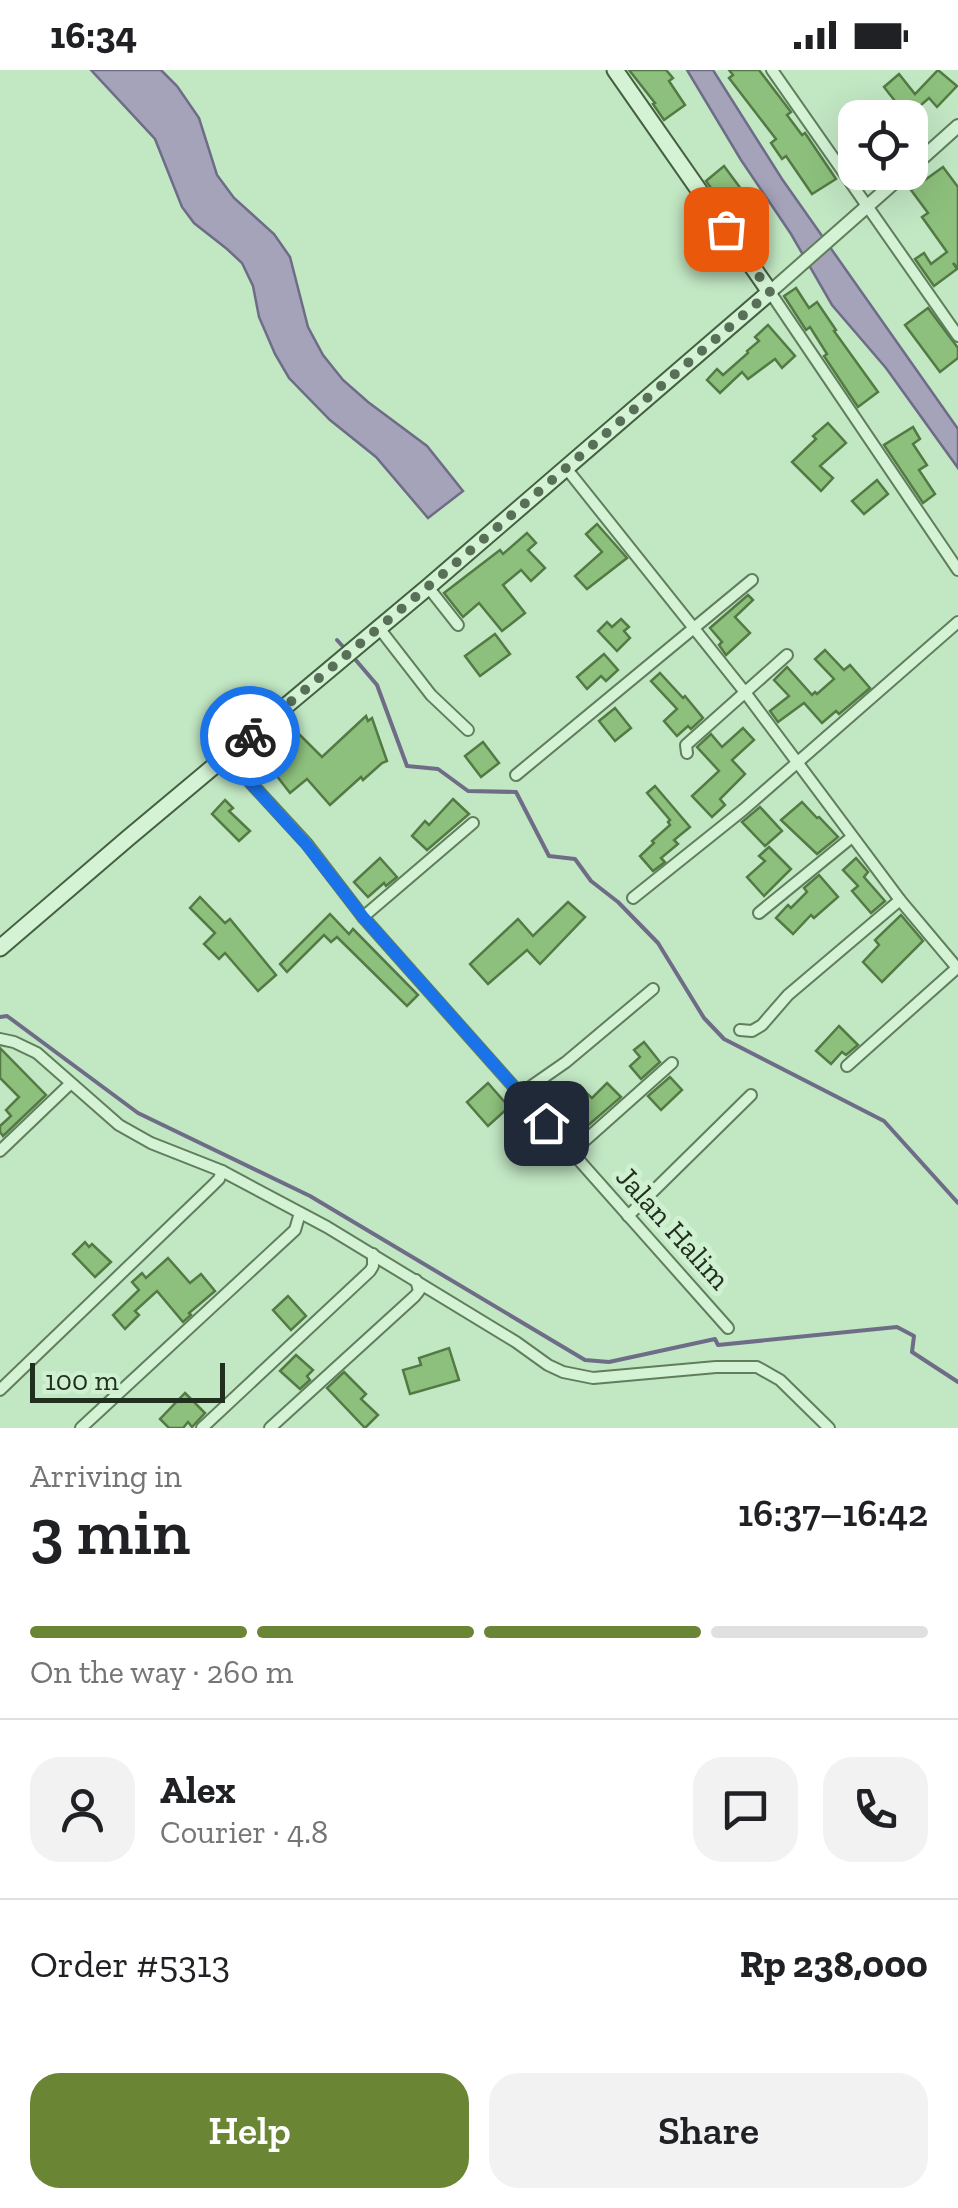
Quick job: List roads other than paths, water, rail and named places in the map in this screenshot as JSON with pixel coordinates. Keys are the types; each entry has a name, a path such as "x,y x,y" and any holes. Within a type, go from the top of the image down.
{"main road":[{"path":"0,948 770,292 615,70"}],"street":[{"path":"772,70 958,336"},
{"path":"928,152 958,126"},
{"path":"886,190 770,292 958,570"},
{"path":"566,468 744,691 900,900 958,968 847,1066"},
{"path":"516,775 752,580"},
{"path":"428,587 458,624"},
{"path":"633,898 798,763 958,622"},
{"path":"379,628 431,696 468,730"},
{"path":"687,753 686,745 787,655"},
{"name":"Jalan Halim","path":"226,756 306,844 363,917 728,1328"},
{"path":"363,917 473,823"},
{"path":"758,913 852,837"},
{"path":"740,1030 752,1031 762,1025 788,996 900,900"},
{"path":"520,1094 566,1062 653,988"},
{"path":"0,1039 38,1054 118,1125 222,1172 373,1254 548,1365 593,1378 757,1367 780,1380 829,1428"},
{"path":"572,1152 672,1063"},
{"path":"0,1150 70,1084"},
{"path":"628,1216 751,1095"},
{"path":"0,1390 219,1180 222,1172"},
{"path":"81,1428 295,1230 300,1214"},
{"path":"202,1428 372,1269 373,1254"},
{"path":"270,1428 416,1296 416,1280"}],"water":[{"path":"91,70 161,70 177,86 199,118 217,175 234,198 274,234 290,257 308,327 323,355 368,402 427,446 463,491 428,518 376,457 330,420 289,378 259,317 253,286 242,263 194,223 182,207 155,139"},
{"path":"687,70 713,70 782,179 958,429 958,468 886,368 832,305"}],"waterway":[{"path":"337,640 347,651"},
{"path":"354,658 377,685 407,766 438,769 468,791 516,792 549,856 575,859 591,881 658,943 704,1018 724,1039 884,1121 958,1203"},
{"path":"0,1017 7,1016 138,1113 310,1196 585,1360 609,1362 715,1339 718,1345 897,1327 914,1336 912,1352 958,1382"}]}
